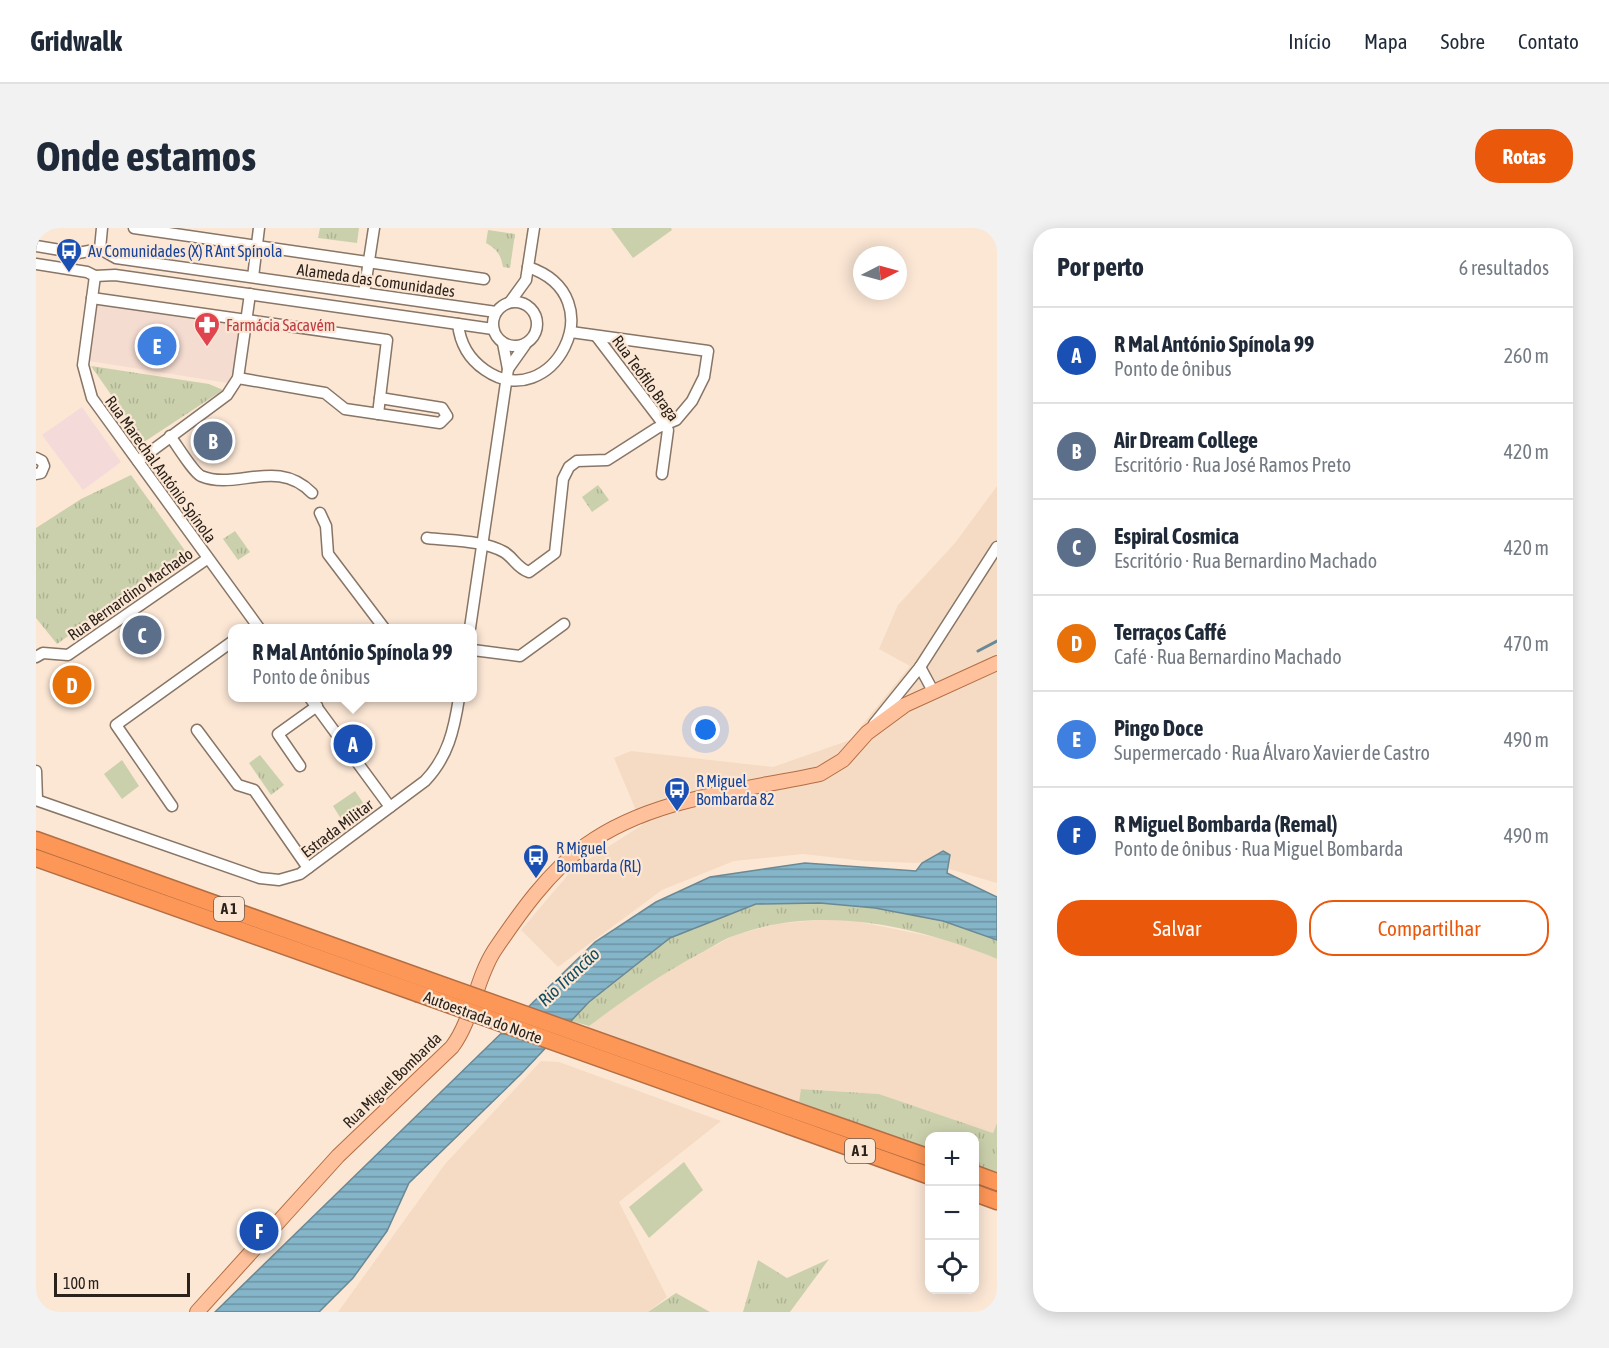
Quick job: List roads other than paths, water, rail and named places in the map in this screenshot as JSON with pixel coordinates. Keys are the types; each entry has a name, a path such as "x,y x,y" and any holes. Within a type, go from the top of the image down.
{"highway":[{"name":"Autoestrada do Norte","path":"36,840 419,986"},
{"name":"Autoestrada do Norte","path":"36,858 419,986 793,1118 925,1157"},
{"name":"Autoestrada do Norte","path":"793,1118 925,1174"},
{"path":"979,1175 997,1182"},
{"path":"979,1194 997,1201"}],"main road":[{"name":"Rua Miguel Bombarda","path":"197,1312 338,1156 452,1047 461,1032 484,969 494,952 541,889 574,854 612,829 661,809 820,774 843,760 867,733 905,705 997,663"}],"street":[{"path":"99,252 84,261 96,274 111,265 99,252 102,228"},
{"path":"134,228 484,279"},
{"path":"253,277 259,228"},
{"path":"364,293 374,228"},
{"path":"507,374 537,328 526,280 534,228"},
{"name":"Alameda das Comunidades","path":"36,246 99,252 496,312"},
{"name":"Alameda das Comunidades","path":"36,264 493,329"},
{"path":"458,324 461,341 478,365 488,373 507,374 521,379 539,374 556,363 568,345 571,332 569,304 561,288 552,278 528,267"},
{"name":"Rua Marechal António Spínola","path":"96,274 83,365 92,398 253,624"},
{"path":"471,624 507,374 503,343 493,329 496,312 510,302 526,280"},
{"path":"138,461 227,394 238,378 250,294"},
{"path":"92,298 387,340 378,414"},
{"path":"510,302 519,302 533,311"},
{"path":"427,538 482,545 504,552 520,569 529,572 555,553 563,479 569,467 577,461 607,460 657,428 676,420 692,401 704,377 708,351 571,332"},
{"name":"Rua Teófilo Braga","path":"597,337 668,434 662,474"},
{"path":"503,343 514,346 525,345"},
{"path":"238,378 325,393 345,409 440,423 447,417 442,408 380,398"},
{"path":"170,436 200,475 222,481 252,475 277,476 303,483 312,493"},
{"path":"36,458 42,461 44,466 41,473 36,474"},
{"path":"320,513 326,526 328,555 381,624"},
{"path":"867,733 920,667 997,547"},
{"name":"Rua Bernardino Machado","path":"36,657 43,653 68,655 207,559"},
{"path":"477,651 520,656 564,624"},
{"path":"171,806 116,725 228,645"},
{"path":"920,667 933,691"},
{"path":"300,766 278,734 313,702 390,807"},
{"name":"Estrada Militar","path":"36,800 260,878 279,880 300,874 309,868 425,782 438,768 455,729 458,702"},
{"path":"197,730 238,785 254,790 309,868"},
{"path":"36,771 36,800"}],"water":[{"name":"Rio Trancão","path":"943,851 950,855 947,873 997,897 997,940 943,921 875,908 820,903 756,904 670,938 589,1002 522,1073 409,1183 387,1231 353,1278 319,1312 215,1312 595,942 656,902 710,877 805,863 916,871 922,863"}],"waterway":[{"path":"978,651 997,641"}],"place":[{"name":"Av Comunidades (X) R Ant Spínola","path":"69,274"},
{"name":"Pingo Doce","path":"157,346"},
{"name":"Farmácia Sacavém","path":"207,348"},
{"name":"Air Dream College","path":"213,441"},
{"name":"Espiral Cosmica","path":"142,635"},
{"name":"Terraços Caffé","path":"72,685"},
{"name":"R Mal António Spínola 99","path":"353,744"},
{"name":"R Miguel Bombarda 82","path":"677,813"},
{"name":"R Miguel Bombarda (RL)","path":"536,880"},
{"name":"R Miguel Bombarda (Remal)","path":"259,1231"}]}
